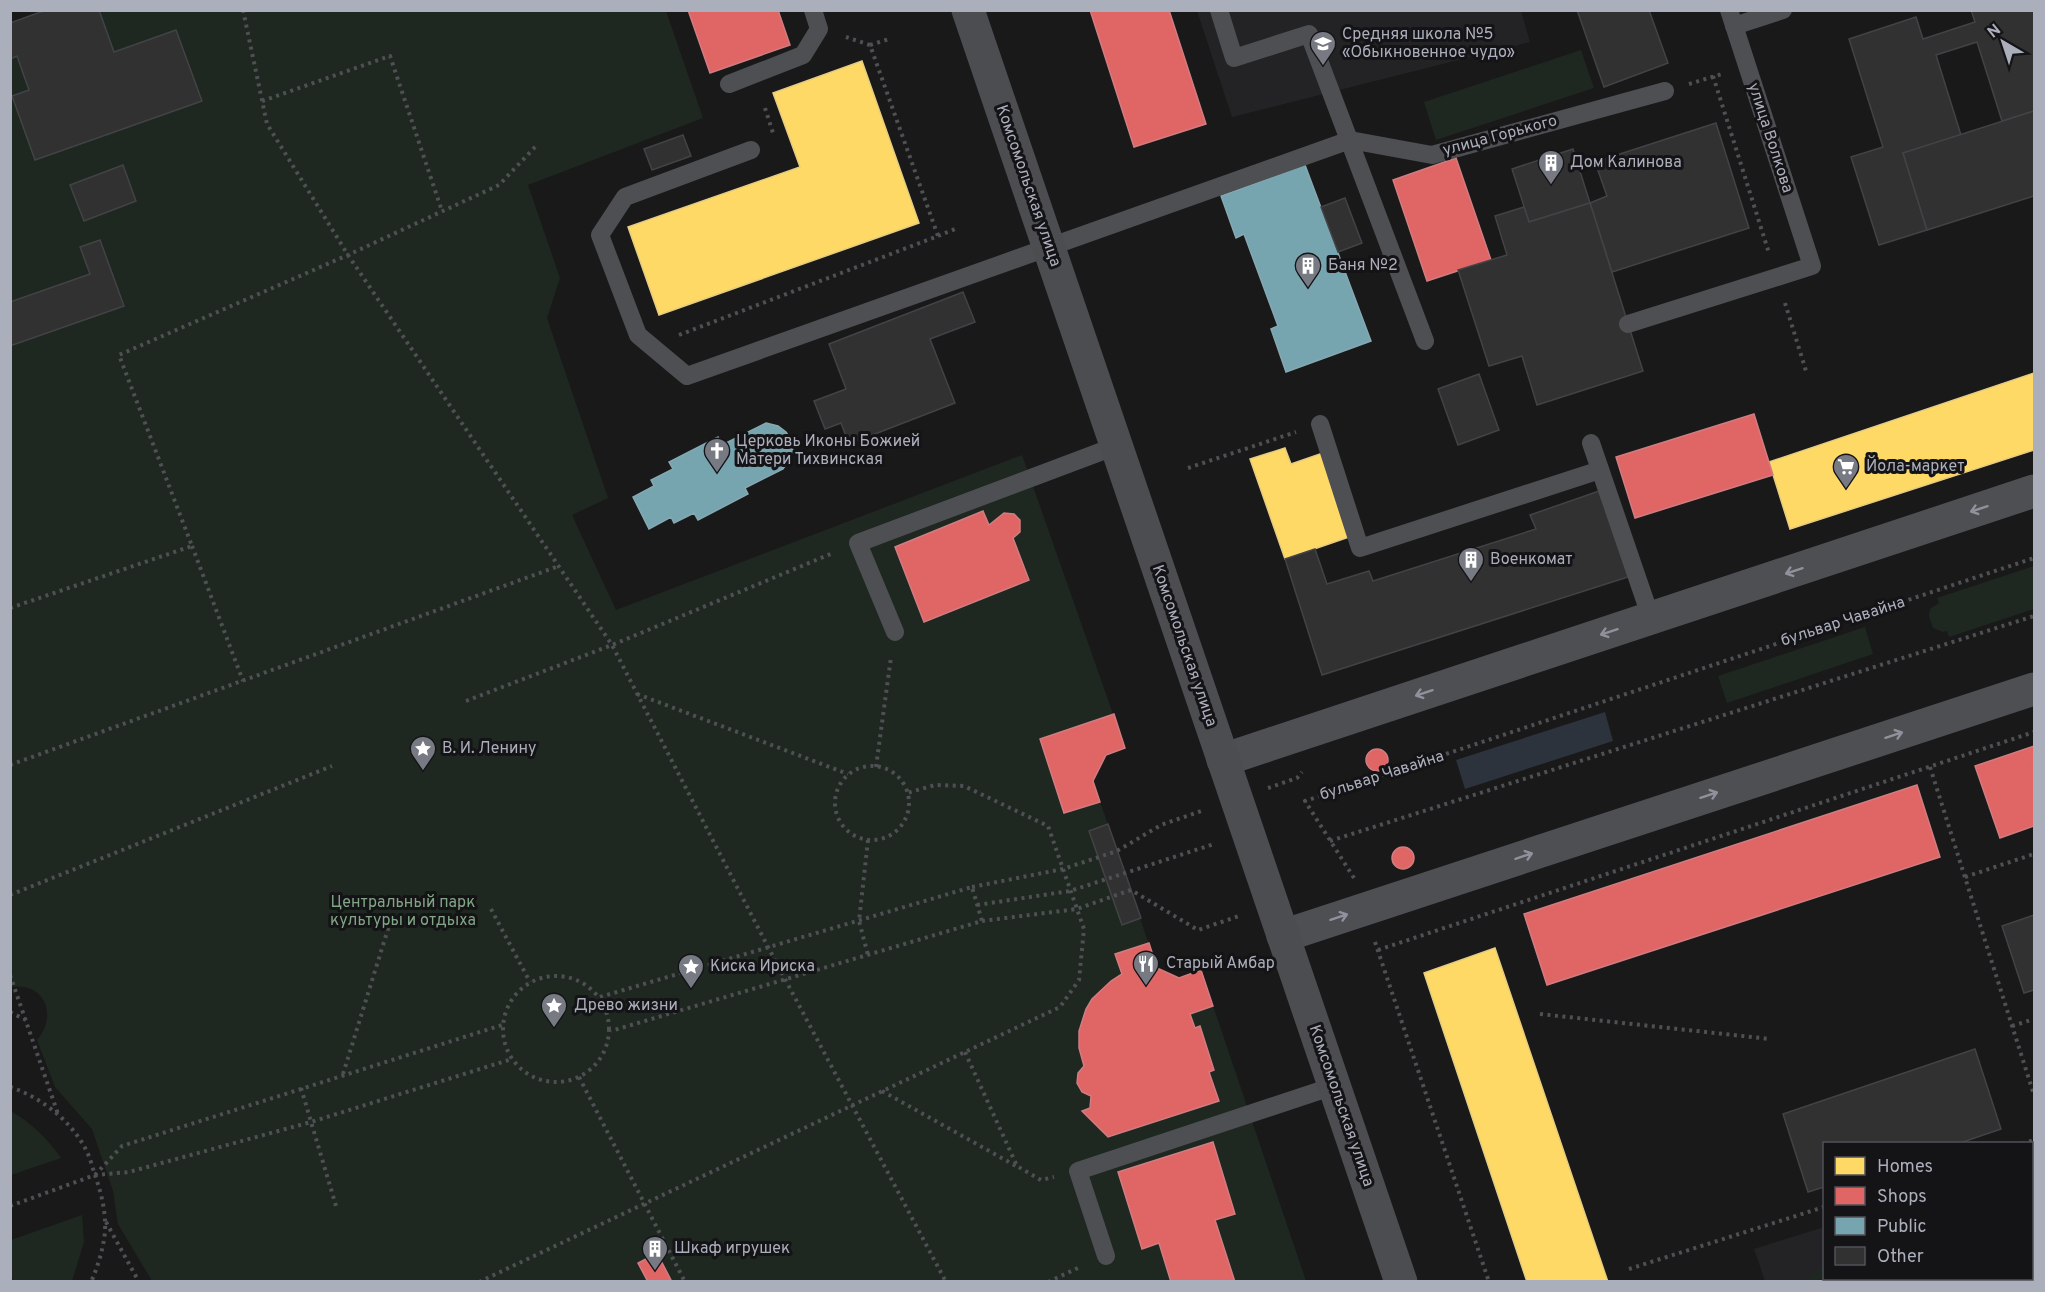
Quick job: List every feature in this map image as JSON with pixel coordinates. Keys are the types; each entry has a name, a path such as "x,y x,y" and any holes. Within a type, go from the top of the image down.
{"main road":[{"name":"Комсомольская улица","path":"968,10 1401,1281"}],"street":[{"path":"1223,760 2034,491"},
{"path":"1283,936 2034,689"}],"lane":[{"path":"729,84 803,55 819,28 813,10"},
{"path":"1220,10 1234,58 1309,34 1425,341"},
{"path":"1732,18 1783,10"},
{"name":"улица Волкова","path":"1732,18 1812,266 1776,278"},
{"name":"улица Горького","path":"752,150 625,197 600,235 638,336 687,376 1350,140 1432,155 1665,91"},
{"path":"1628,324 1776,278"},
{"path":"1320,424 1360,548 1600,470"},
{"path":"1591,442 1651,618"},
{"path":"895,632 858,543 1116,446"},
{"path":"1106,1256 1077,1171 1334,1086"}],"path":[{"path":"243,10 267,124 348,255 612,645 768,947 946,1281"},
{"path":"819,28 870,45 889,39"},
{"path":"870,45 938,236"},
{"path":"262,102 390,56 442,211"},
{"path":"1665,91 1747,66"},
{"path":"1713,76 1806,371"},
{"path":"765,108 774,135"},
{"path":"243,681 119,355 348,255 499,185 537,145"},
{"path":"675,336 955,229"},
{"path":"1188,468 1320,424"},
{"path":"466,701 612,645 858,543"},
{"path":"10,608 192,546"},
{"name":"бульвар Чавайна","path":"1330,841 1305,801 2034,558"},
{"path":"10,765 559,566"},
{"path":"1354,877 1330,841 2034,616"},
{"path":"876,766 895,632"},
{"path":"637,694 848,774"},
{"path":"1489,1281 1378,950 2034,732"},
{"path":"10,895 332,765"},
{"path":"876,766 890,771 901,780 907,793 908,807 904,821 895,832 882,839 868,840 854,836 843,826 836,813 835,799 839,785 848,774 861,768 876,766"},
{"path":"1930,767 2034,1095"},
{"path":"479,1281 1060,1007 1079,980 1084,929 1048,826 964,786 936,785 907,793"},
{"path":"868,840 858,921 868,955"},
{"path":"978,905 1070,891 1215,844"},
{"path":"1965,877 2034,855"},
{"path":"600,997 972,887 978,905 982,921 610,1031"},
{"path":"343,1075 397,900"},
{"path":"491,909 530,982"},
{"path":"10,975 58,1115"},
{"path":"555,975 580,980 600,997 608,1013 610,1031 606,1050 595,1066 579,1077 555,1083 531,1076 512,1059 505,1043 502,1025 507,1008 516,993 530,982 555,975"},
{"path":"10,1012 26,1020"},
{"path":"1540,1014 1770,1039"},
{"path":"2013,1026 2034,1019"},
{"path":"94,1175 122,1146 502,1025"},
{"path":"965,1052 1017,1166"},
{"path":"10,1206 94,1175 129,1172 311,1122 512,1059"},
{"path":"579,1077 685,1281"},
{"path":"10,1087 40,1101 58,1115 87,1151 104,1202 105,1220 99,1262 91,1281"},
{"path":"301,1088 336,1206"},
{"path":"882,1091 1041,1180 1077,1171"},
{"path":"1629,1269 1823,1207"},
{"path":"105,1220 139,1281"},
{"path":"1047,1281 1106,1256"}],"shaded area":[{"name":"Средняя школа №5 «Обыкновенное чудо»","path":"1197,11 1521,11 1530,42 1232,117"},
{"path":"1605,712 1613,741 1465,789 1456,760"},
{"path":"2033,1160 2034,1281 1765,1281 1754,1249 1823,1227 1823,1280 2033,1280"}],"green space":[{"name":"Центральный парк культуры и отдыха","path":"46,10 666,11 703,118 528,185 560,278 547,318 608,498 572,515 616,610 1022,455 1125,748 1106,755 1093,781 1157,968 1179,978 1201,970 1306,1281 152,1281 118,1224 113,1191 92,1129 55,1087 37,1040 47,1021 45,1003 40,995 32,990 11,987 10,23"},
{"path":"1581,50 1594,88 1436,140 1424,102"},
{"path":"2034,566 2034,609 1949,637 1947,631 1943,632 1933,628 1929,616 1930,609 1939,603 1937,598"},
{"path":"1865,627 1873,654 1727,703 1718,676"},
{"path":"11,1111 38,1132 61,1158 11,1175"},
{"path":"82,1215 84,1242 72,1281 13,1281 11,1240"},
{"path":"1823,1267 1823,1280 2033,1280 2033,1274 2034,1281 1804,1281"}],"building: Homes":[{"path":"862,61 919,223 659,315 628,227 800,167 773,93"},
{"path":"2034,373 2034,450 1790,529 1769,462"},
{"path":"1285,448 1291,464 1323,453 1352,536 1285,559 1250,459"},
{"path":"1495,948 1608,1282 1527,1282 1424,973"}],"building: Shops":[{"path":"688,10 778,10 790,45 710,73"},
{"path":"1090,10 1169,10 1206,124 1134,147"},
{"path":"1456,158 1491,260 1427,281 1393,180"},
{"path":"1754,414 1773,475 1635,518 1616,457"},
{"path":"983,511 989,525 1004,513 1014,514 1020,520 1020,532 1013,538 1029,580 924,622 895,547"},
{"path":"1114,714 1125,748 1106,755 1093,781 1100,802 1064,813 1040,739"},
{"path":"2034,746 2034,826 2000,838 1975,766"},
{"path":"1377,749 1385,752 1388,760 1385,768 1377,771 1369,768 1366,760 1369,752"},
{"path":"1917,785 1940,857 1547,985 1524,914"},
{"path":"1403,847 1411,850 1414,858 1411,866 1403,869 1395,866 1392,858 1395,850"},
{"path":"1149,943 1157,968 1179,978 1201,970 1213,1006 1190,1014 1195,1028 1200,1026 1214,1070 1209,1072 1219,1101 1108,1137 1082,1111 1090,1108 1091,1096 1082,1092 1077,1083 1078,1073 1084,1066 1079,1048 1079,1031 1092,999 1122,974 1115,954"},
{"path":"1213,1142 1235,1214 1215,1220 1235,1282 1171,1282 1159,1243 1142,1249 1118,1172"},
{"name":"Шкаф игрушек","path":"657,1253 672,1282 648,1282 638,1263"}],"building: Public":[{"name":"Баня №2","path":"1305,165 1371,341 1286,372 1271,329 1278,326 1244,234 1236,238 1221,196"},
{"name":"Церковь Иконы Божией Матери Тихвинская","path":"766,423 778,426 786,432 793,443 793,454 783,469 745,488 748,494 698,520 694,513 674,523 671,517 649,529 633,497 654,486 651,480 673,469 669,462 718,437 722,445"}],"building: Other":[{"path":"46,10 99,10 114,52 176,30 202,101 35,160 12,96 29,90 17,56 10,59 10,23"},
{"path":"1577,10 1649,10 1668,63 1604,87"},
{"path":"1971,10 2034,10 2034,111 2002,121 1977,42 1936,55 1961,135 1903,153 1927,230 1879,245 1851,157 1883,147 1849,39 1916,17 1923,39 1975,22"},
{"path":"2034,111 2034,196 1927,230 1903,153"},
{"path":"1716,123 1749,228 1612,272 1590,203 1607,196 1595,162"},
{"path":"683,135 691,156 652,170 644,149"},
{"name":"Дом Калинова","path":"1573,149 1590,203 1529,222 1512,169"},
{"path":"123,165 136,201 84,221 70,185"},
{"path":"1345,198 1362,243 1338,252 1321,207"},
{"path":"1590,203 1643,371 1537,405 1522,356 1489,366 1458,270 1507,255 1495,216 1524,207 1529,222"},
{"path":"100,240 124,306 10,346 10,302 90,274 80,247"},
{"path":"963,292 975,322 930,339 955,403 849,444 841,423 825,429 814,401 846,389 829,344"},
{"path":"1479,374 1499,430 1458,445 1438,389"},
{"name":"Военкомат","path":"1602,490 1631,576 1322,675 1285,559 1315,549 1327,584 1369,571 1373,581 1536,529 1530,515"},
{"path":"1108,824 1141,918 1122,925 1089,831"},
{"path":"2034,915 2034,990 2024,993 2002,926"},
{"path":"1975,1049 2001,1129 1963,1142 1823,1142 1823,1187 1808,1192 1783,1114"}],"place":[{"name":"Средняя школа №5 «Обыкновенное чудо»","path":"1323,67"},
{"name":"Дом Калинова","path":"1551,186"},
{"name":"Баня №2","path":"1308,289"},
{"name":"Церковь Иконы Божией Матери Тихвинская","path":"717,474"},
{"name":"Йола-маркет","path":"1846,490"},
{"name":"Военкомат","path":"1471,583"},
{"name":"В. И. Ленину","path":"423,772"},
{"name":"Старый Амбар","path":"1146,987"},
{"name":"Киска Ириска","path":"691,990"},
{"name":"Древо жизни","path":"554,1029"},
{"name":"Шкаф игрушек","path":"655,1272"}]}
